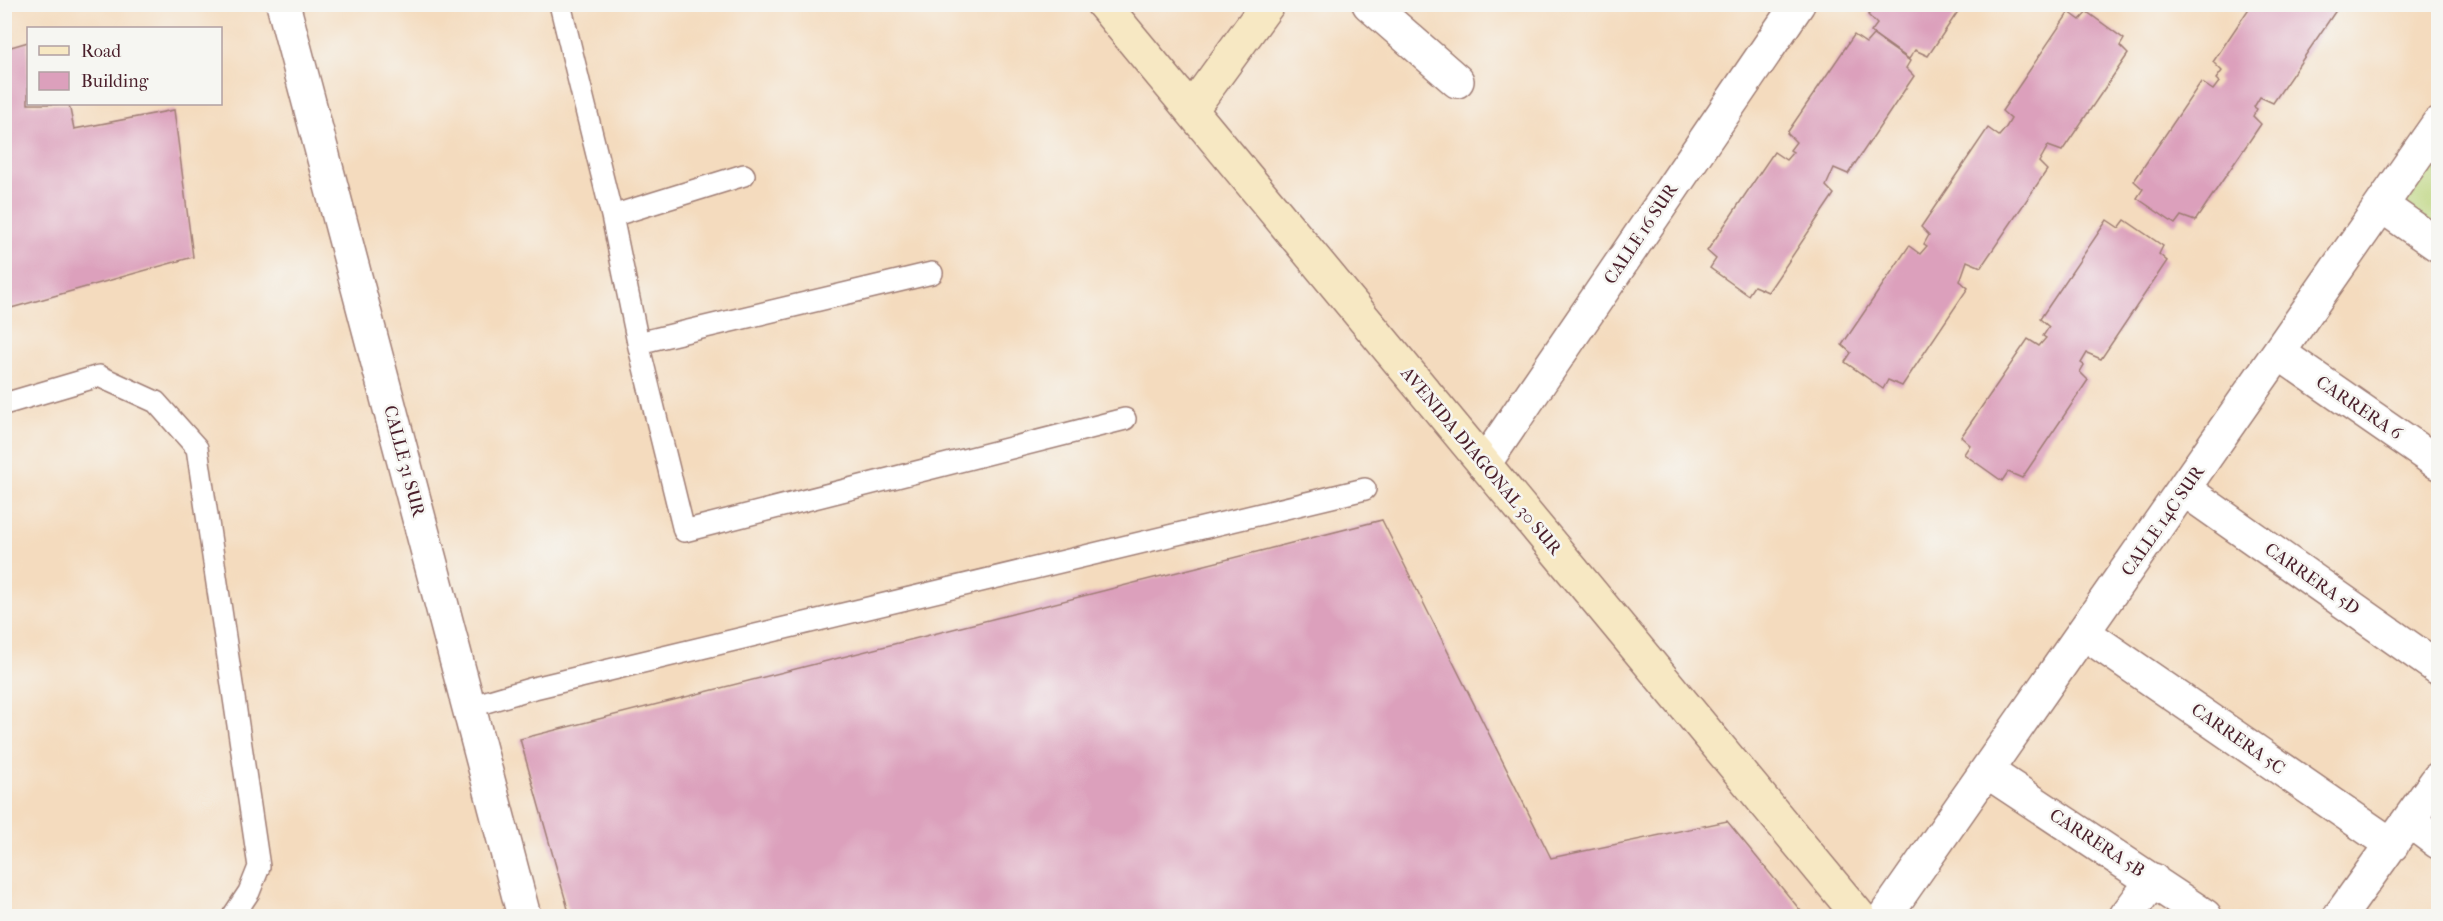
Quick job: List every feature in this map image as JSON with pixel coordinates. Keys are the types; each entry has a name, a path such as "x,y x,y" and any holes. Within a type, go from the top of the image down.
{"street":[{"name":"CALLE 31 SUR","path":"283,4 524,916"},
{"name":"AVENIDA DIAGONAL 30 SUR","path":"1103,4 1859,916"},
{"path":"1191,110 1268,4"},
{"path":"1369,4 1457,81"},
{"name":"CALLE 16 SUR","path":"1484,464 1798,4"},
{"name":"CALLE 14C SUR","path":"1885,916 1988,772 2439,124"},
{"path":"2382,206 2439,245"},
{"name":"CARRERA 6","path":"2279,353 2439,463"},
{"name":"CARRERA 5D","path":"2185,490 2439,668"},
{"name":"CARRERA 5C","path":"2085,633 2401,833 2439,842"},
{"name":"CARRERA 5B","path":"1988,772 2205,916"},
{"path":"2340,916 2439,779"},
{"path":"2126,916 2153,880"}],"lane":[{"path":"560,4 612,216 638,343 684,531 1125,419"},
{"path":"612,216 744,175"},
{"path":"638,343 932,273"},
{"path":"4,404 99,376 156,402 197,448 259,867 249,892 233,916"},
{"path":"469,707 530,689 1365,489"}],"green space":[{"path":"2438,124 2438,245 2382,206"}],"building":[{"path":"1876,4 1963,4 1928,56 1915,50 1909,59 1871,32 1877,24 1868,15"},
{"path":"2252,4 2339,6 2273,103 2260,97 2254,107 2257,109 2253,116 2261,124 2195,221 2181,216 2175,224 2137,198 2143,189 2134,181 2201,82 2213,90 2219,82 2216,79 2222,71 2213,62"},
{"path":"2069,12 2080,20 2087,12 2124,39 2120,46 2128,54 2062,151 2048,146 2039,162 2047,170 1981,267 1967,261 1960,281 1968,288 1902,386 1888,380 1883,389 1845,362 1851,353 1842,345 1909,246 1920,254 1927,246 1924,244 1929,235 1921,227 1988,128 1999,136 2005,129 2011,119 2002,111"},
{"path":"1854,35 1866,43 1873,35 1910,61 1906,68 1914,76 1848,174 1834,168 1826,186 1834,194 1768,292 1754,286 1748,295 1710,268 1716,259 1707,251 1774,152 1786,160 1793,152 1790,150 1796,142 1787,133"},
{"path":"27,42 27,105 69,105 74,129 174,110 193,257 4,310 4,49"},
{"path":"2107,220 2119,228 2125,220 2163,246 2159,254 2167,261 2101,359 2087,353 2081,363 2084,365 2080,372 2088,380 2022,478 2008,472 2002,481 1964,454 1970,445 1961,437 2028,339 2039,346 2046,338 2043,336 2049,327 2040,319"},
{"path":"1382,520 1551,858 1727,821 1805,916 570,916 520,739"}]}
